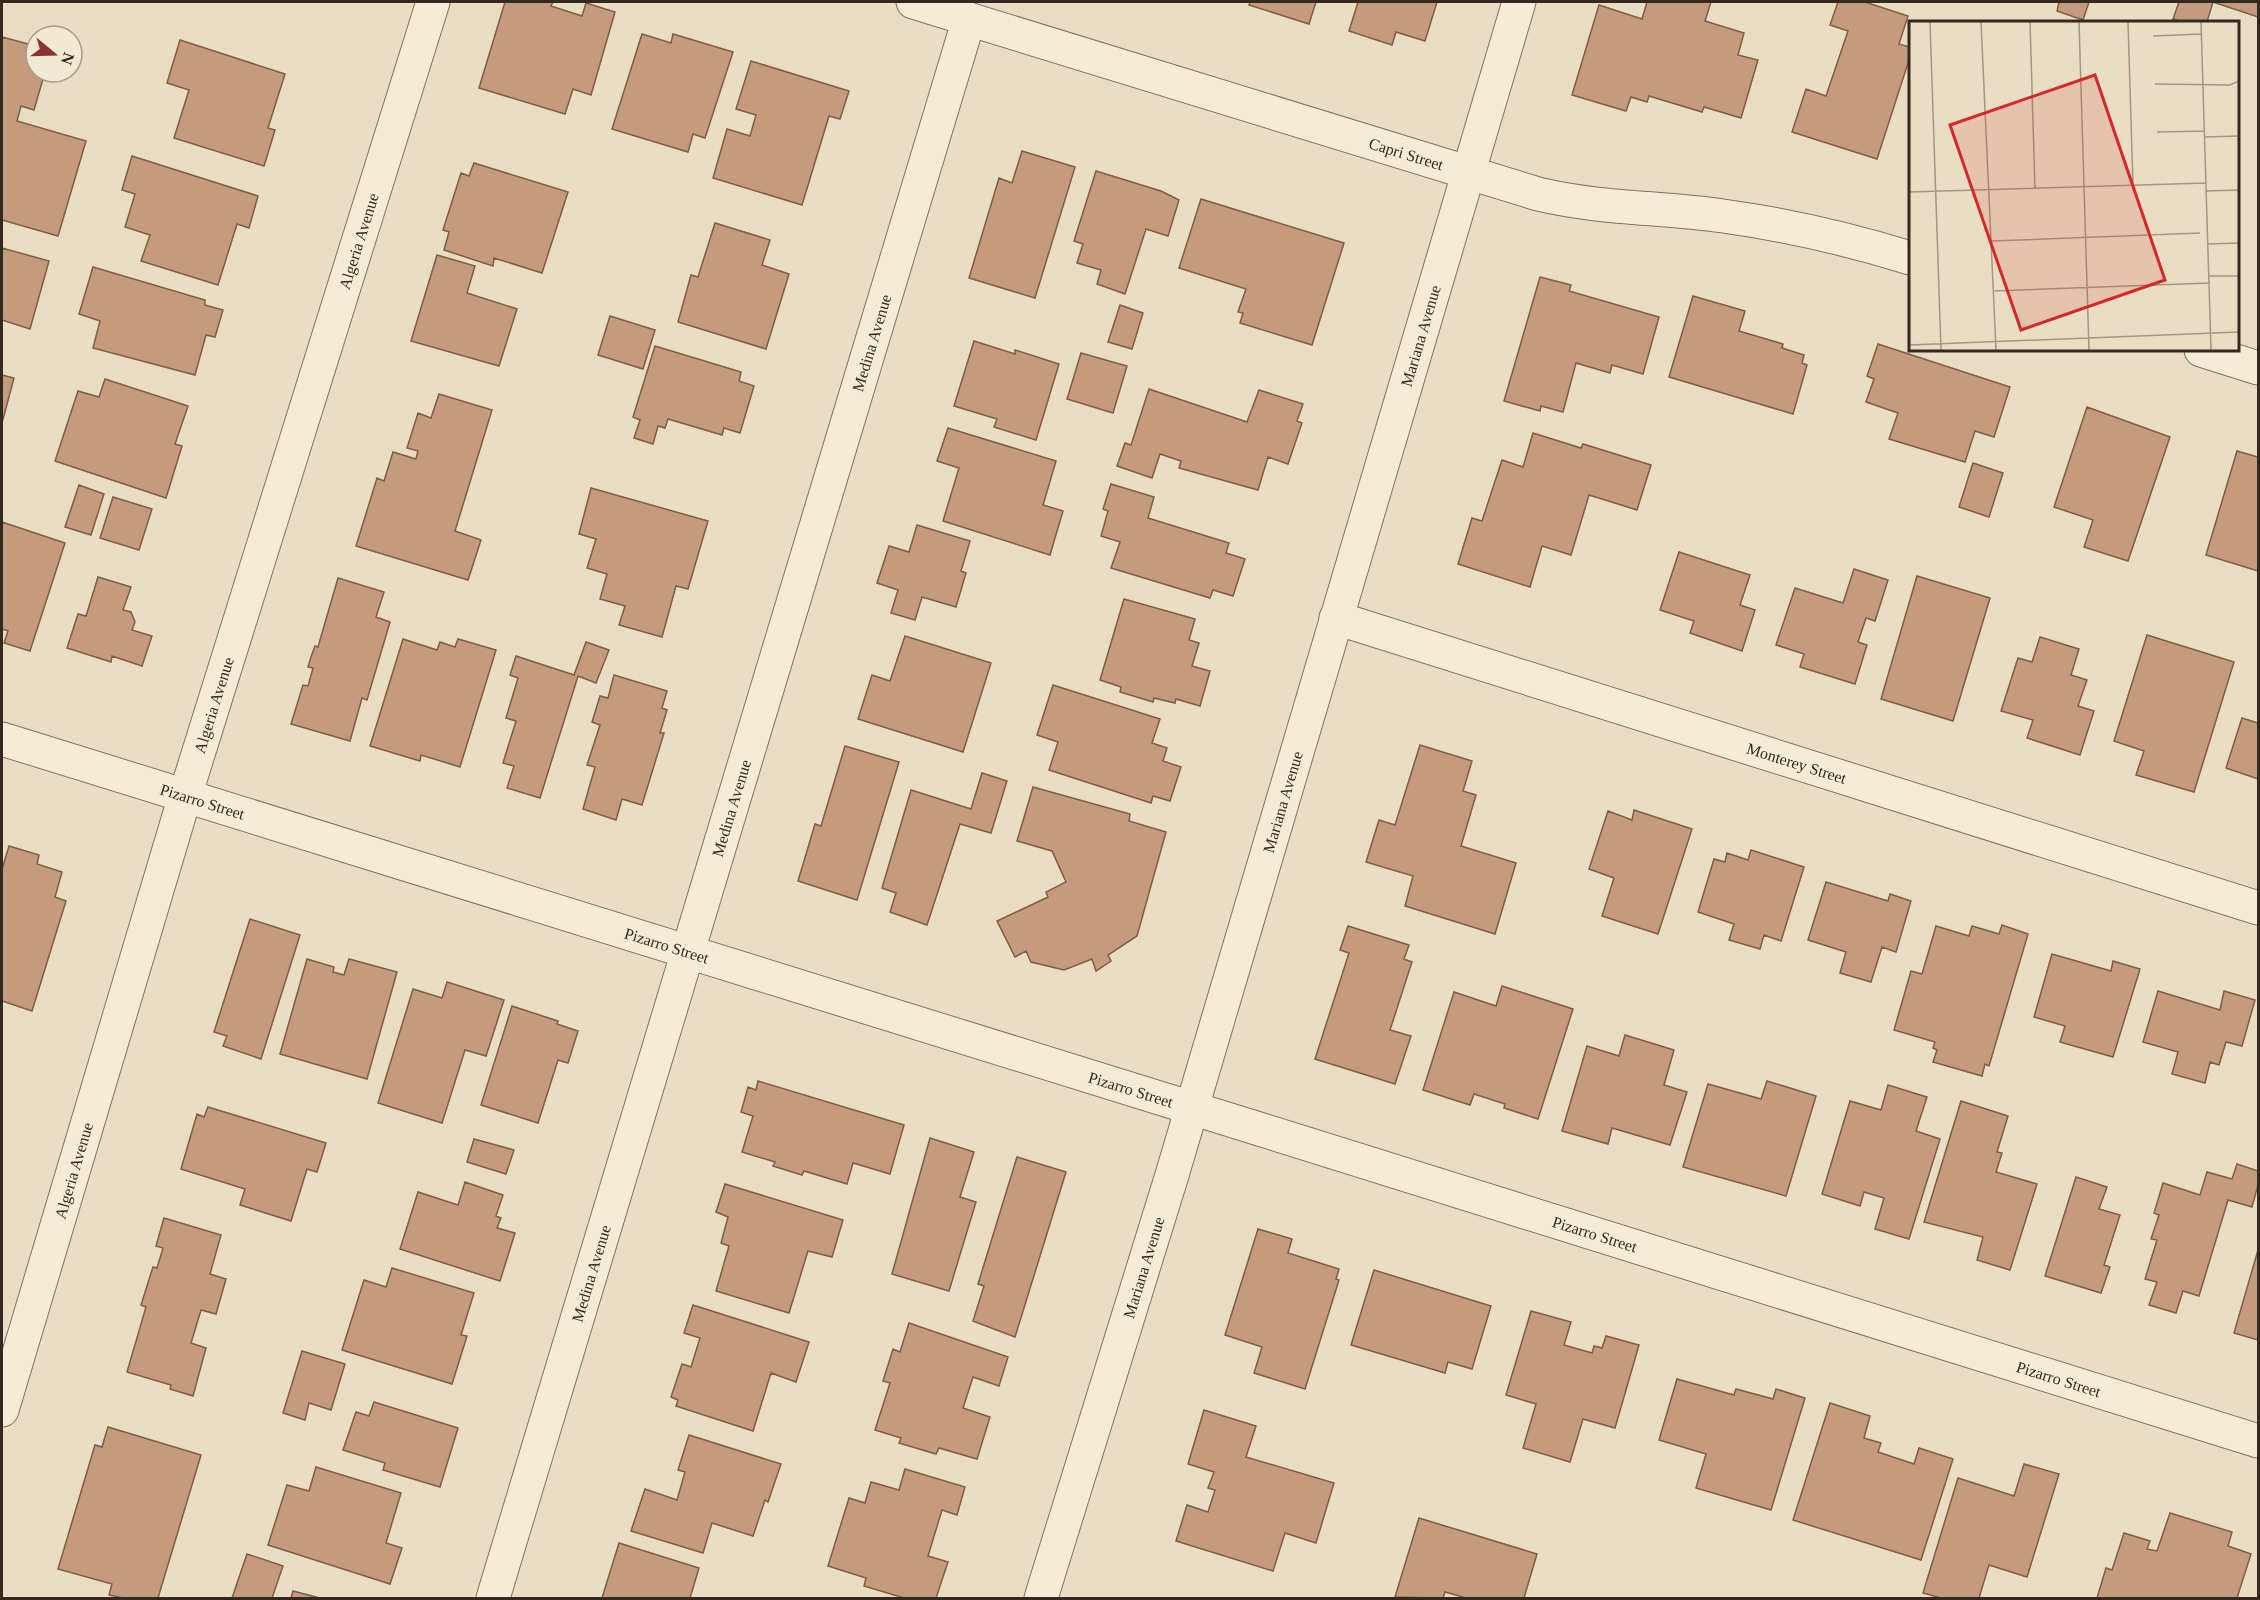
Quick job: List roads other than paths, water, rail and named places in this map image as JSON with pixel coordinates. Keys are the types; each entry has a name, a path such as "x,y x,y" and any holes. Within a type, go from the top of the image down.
{"street":[{"name":"Algeria Avenue","path":"2,1410 185,796 433,2"},
{"name":"Capri Street","path":"913,2 1564,200 1604,206 1723,216 1853,240 1909,257"},
{"name":"Mariana Avenue","path":"1041,1599 1191,1107 1519,2"},
{"name":"Medina Avenue","path":"492,1599 969,19"},
{"path":"2204,351 2259,368"},
{"name":"Monterey Street","path":"1336,618 2259,909"},
{"name":"Pizarro Street","path":"2,739 2259,1441"}]}
